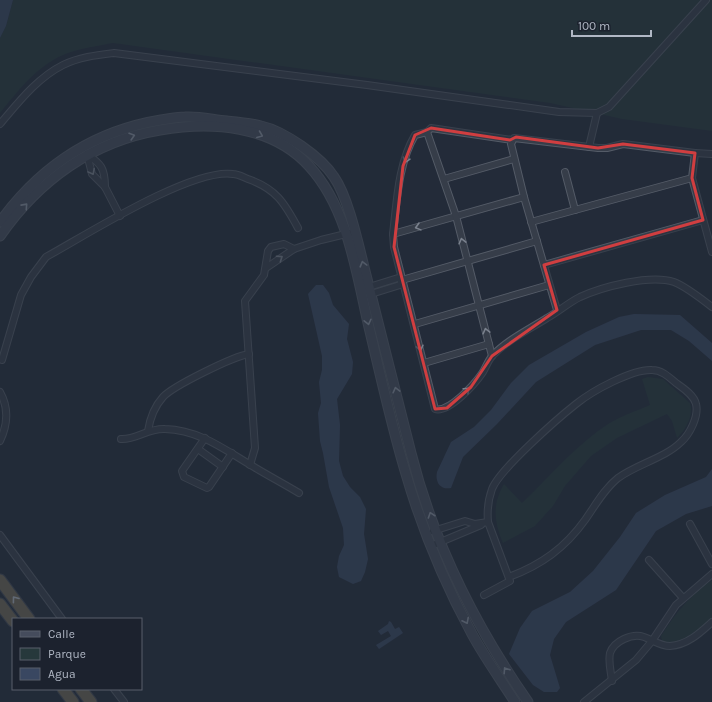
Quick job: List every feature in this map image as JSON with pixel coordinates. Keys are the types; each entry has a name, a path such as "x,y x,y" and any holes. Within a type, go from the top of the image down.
{"highway":[{"path":"0,580 28,618"},
{"path":"0,604 12,620"},
{"path":"64,690 73,702"},
{"path":"83,690 91,702"}],"street":[{"path":"0,124 26,94 44,78 63,65 83,58 114,53 367,85 559,112 596,113 609,107 706,0"},
{"path":"589,147 596,113"},
{"path":"0,222 42,174 124,129 184,117 263,126 300,145 315,157 334,177 355,231 411,456 440,541 464,592 500,660 528,702"},
{"path":"0,236 49,180 85,150 131,136 186,126 237,128 259,134 295,152 326,186 335,204 346,235 391,422 406,477 431,546 448,586 473,635 516,702"},
{"path":"711,305 675,282 664,280 640,281 592,293 557,310 547,318 517,336 492,356 483,372 470,387 447,408 439,410 435,409 415,324 402,280 394,246 393,234 399,184 410,148 415,135 427,132 431,128 512,140 516,137 607,148 623,144 712,154"},
{"path":"427,132 456,216 492,356"},
{"path":"512,140 511,144 524,198 557,310"},
{"path":"85,150 92,174 105,187 120,216"},
{"path":"85,150 98,162 102,168 105,175 105,187"},
{"path":"695,153 692,178 712,252"},
{"path":"444,179 514,158"},
{"path":"565,172 575,210"},
{"path":"2,360 21,295 31,277 46,257 120,216 185,183 214,175 234,174 257,182 276,193 298,228"},
{"path":"531,222 692,178"},
{"path":"393,234 524,198"},
{"path":"544,265 703,220"},
{"path":"266,268 294,249 321,240 346,235 355,231"},
{"path":"370,290 400,285 402,280 537,242"},
{"path":"250,465 255,448 245,301 260,281 266,268 268,251 271,247 284,244 294,249"},
{"path":"415,324 549,285"},
{"path":"424,362 489,344"},
{"path":"148,431 153,411 164,396 175,388 237,357 249,354"},
{"path":"484,595 510,581 488,522 487,512 490,497 498,479 522,454 577,403 606,386 630,375 653,369 664,373 691,394 696,404 696,416 690,430 681,442 669,451 632,468 615,480 570,538 557,552 541,563 509,577"},
{"path":"0,392 6,410 5,430 0,441"},
{"path":"121,439 134,437 148,431 163,429 183,431 205,438 299,493"},
{"path":"205,438 182,471 184,477 206,488 210,487 232,453"},
{"path":"198,448 223,467"},
{"path":"427,534 465,522 475,524 488,522"},
{"path":"431,546 488,522"},
{"path":"690,524 712,564"},
{"path":"0,535 61,618"},
{"path":"649,560 683,598"},
{"path":"584,702 612,681 636,660 652,641 683,598 712,574"},
{"path":"612,681 609,663 610,652 617,644 632,636 643,636 660,645 670,646 682,644 696,636 712,622"},
{"path":"115,690 124,702"}],"highlighted area":[{"path":"431,128 510,140 516,137 598,148 623,144 695,153 692,178 703,220 544,265 557,310 492,356 471,387 447,408 435,409 394,247 403,166 415,135"}],"green space":[{"path":"13,0 712,0 712,131 622,119 550,103 113,43 73,51 47,64 30,78 0,113 0,38 6,26"},
{"path":"648,377 663,379 690,403 690,417 686,427 680,435 677,438 672,421 667,414 617,438 591,456 565,486 553,506 535,526 503,543 496,520 496,506 500,491 504,484 522,503 574,451 596,432 618,418 650,405 642,379"},
{"path":"712,580 712,618 683,640 670,643 662,642 661,636 677,613 697,592"}],"water":[{"path":"0,0 13,0 6,26 0,38"},
{"path":"316,285 323,285 329,293 333,305 349,324 347,339 353,362 352,374 337,399 340,425 339,461 343,476 350,487 360,497 366,509 364,534 368,559 361,581 353,584 339,577 337,567 339,556 344,545 343,528 329,487 320,441 318,413 321,403 319,382 322,370 322,356 308,294"},
{"path":"634,314 680,315 712,343 712,361 689,341 671,330 641,330 595,345 536,382 497,424 463,457 451,488 444,488 439,484 437,472 451,442 474,427 491,410 511,383 529,365 586,332 619,317"},
{"path":"712,469 712,506 686,514 656,531 616,590 566,622 554,639 550,655 560,688 557,692 544,692 533,685 509,654 520,628 532,611 570,592 593,571 620,537 636,513 665,495 706,477"},
{"path":"389,621 395,629 399,627 403,633 379,649 376,645 391,636 388,631 381,635 378,631 388,624"}]}
